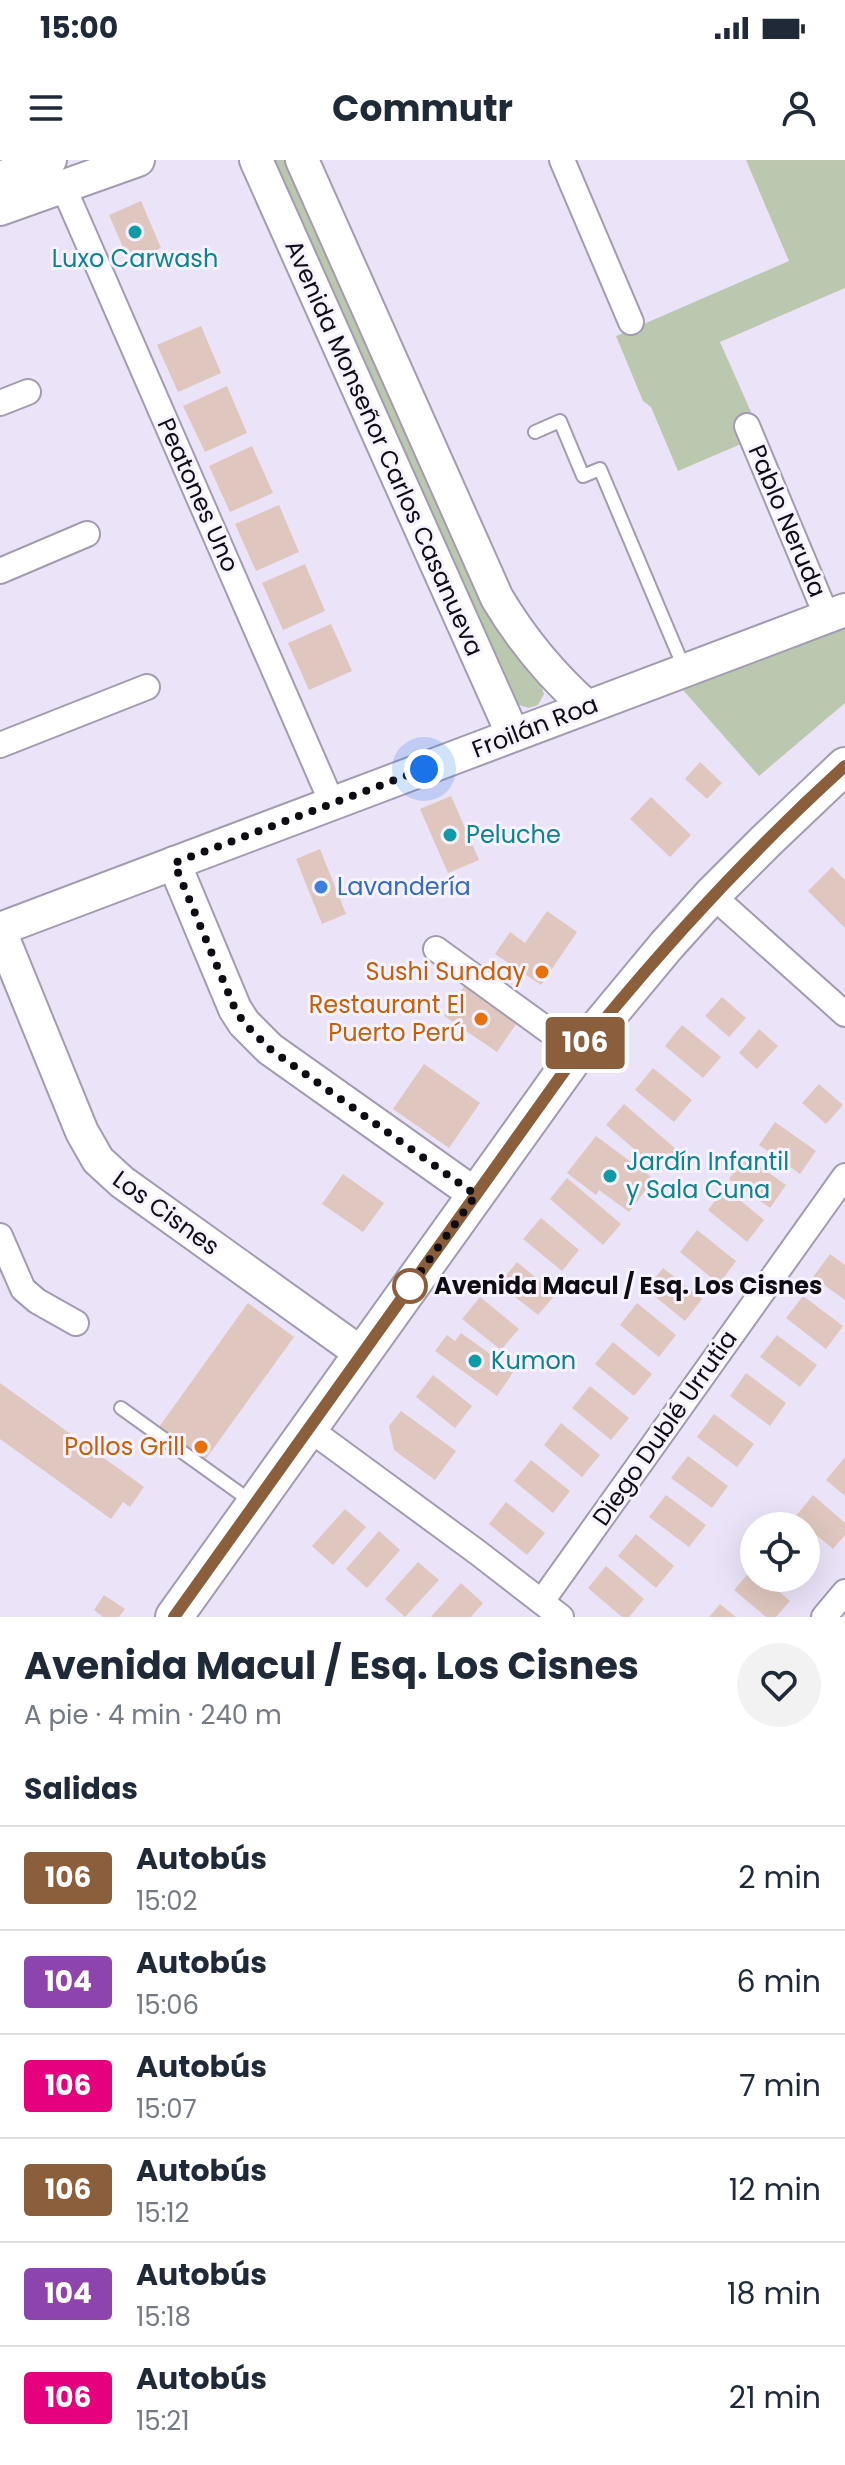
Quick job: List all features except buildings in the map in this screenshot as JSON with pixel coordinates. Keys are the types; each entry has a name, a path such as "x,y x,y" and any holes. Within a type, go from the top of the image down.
{"main road":[{"path":"0,178 57,173 138,160"},
{"name":"Avenida Monseñor Carlos Casanueva","path":"256,160 513,735"},
{"name":"Avenida Monseñor Carlos Casanueva","path":"302,160 497,598 544,666 587,707"},
{"path":"0,209 57,173"},
{"name":"Froilán Roa","path":"0,930 836,613"},
{"path":"174,1617 578,1052 712,895 845,766"},
{"path":"174,863 227,993 244,1023 270,1049 476,1195"},
{"name":"Los Cisnes","path":"0,930 82,1132 98,1160 122,1182 362,1354"}],"street":[{"path":"562,160 631,322"},
{"name":"Peatones Uno","path":"57,173 332,803"},
{"path":"0,403 28,392"},
{"name":"Pablo Neruda","path":"747,426 836,613"},
{"path":"0,571 87,534"},
{"path":"0,745 147,687"},
{"path":"712,895 845,1014"},
{"path":"436,949 578,1052"},
{"name":"Diego Dublé Urrutia","path":"542,1601 845,1176"},
{"path":"0,1236 23,1289 37,1301 76,1323"},
{"path":"308,1428 561,1617"},
{"path":"824,1617 845,1592"}],"lane":[{"path":"535,432 560,421 583,476 600,469 685,670"},
{"path":"121,1408 254,1504"}],"green space":[{"path":"271,160 286,160 394,392 539,679 544,694 538,705 529,708 509,702"},
{"path":"746,160 845,160 845,288 720,342 755,421 741,444 678,471 651,407 643,401 616,336 789,261"},
{"path":"845,628 845,703 759,776 683,690"}],"bus line":[{"name":"106","path":"174,1617 578,1052 712,895 845,766"}],"place":[{"name":"Luxo Carwash","path":"135,232"},
{"name":"Peluche","path":"450,835"},
{"name":"Lavandería","path":"321,887"},
{"name":"Sushi Sunday","path":"542,972"},
{"name":"Restaurant El Puerto Perú","path":"481,1019"},
{"name":"Jardín Infantil y Sala Cuna","path":"610,1176"},
{"name":"Avenida Macul / Esq. Los Cisnes","path":"410,1286"},
{"name":"Kumon","path":"475,1361"},
{"name":"Pollos Grill","path":"201,1447"}],"route":[{"path":"410,1286 403,1296 476,1195 257,1038 244,1023 227,993 174,863 424,769"}]}
